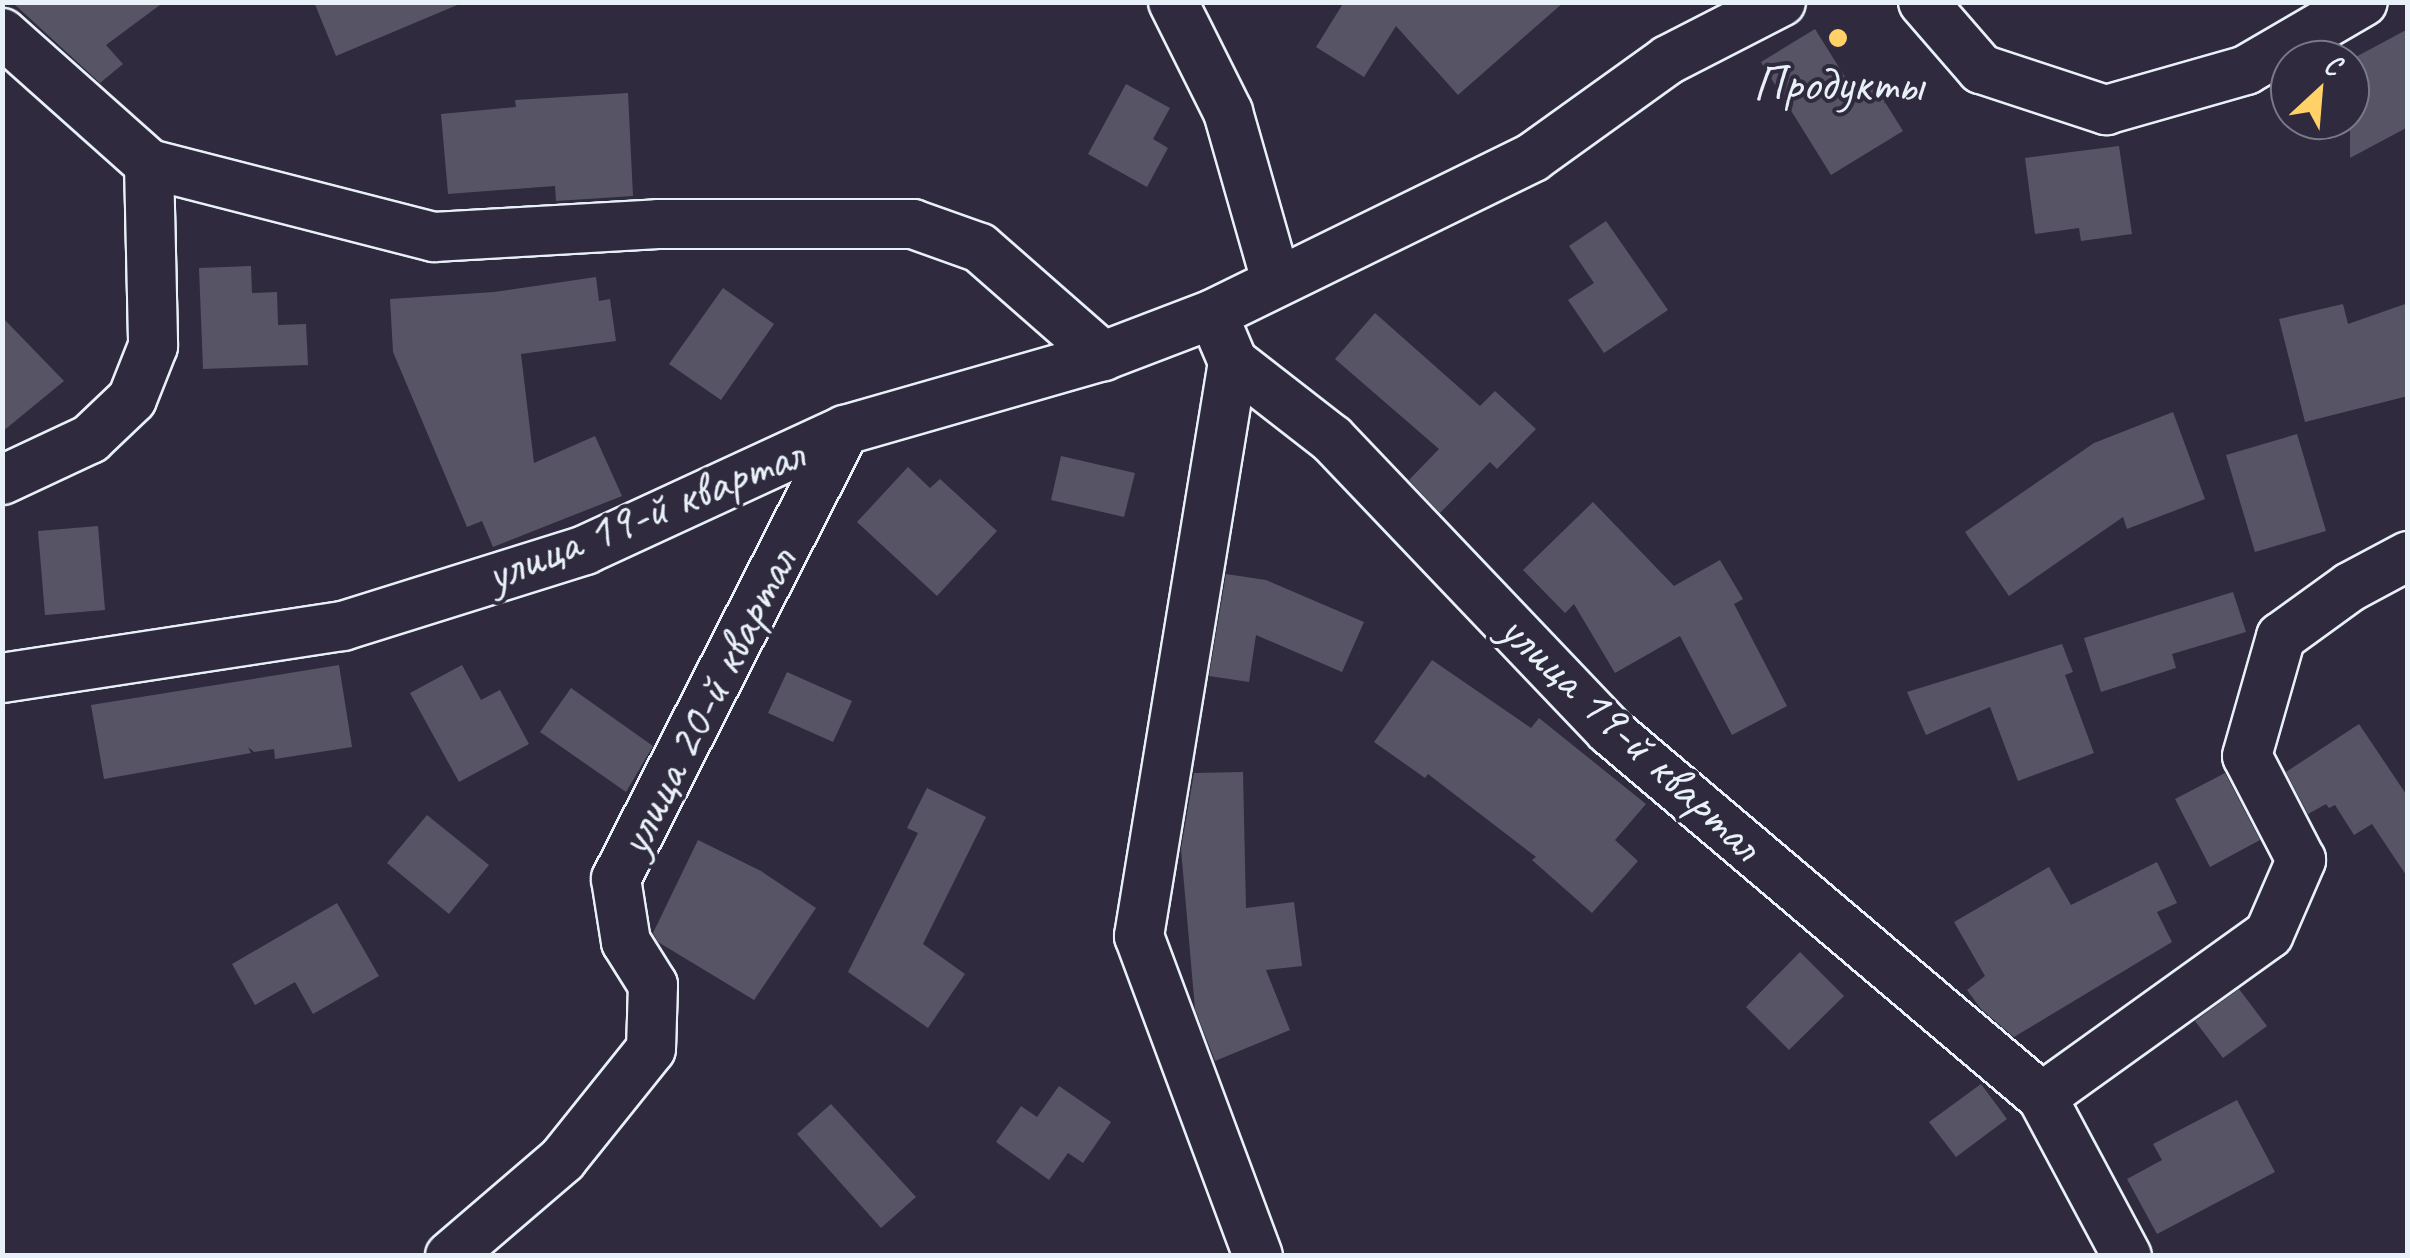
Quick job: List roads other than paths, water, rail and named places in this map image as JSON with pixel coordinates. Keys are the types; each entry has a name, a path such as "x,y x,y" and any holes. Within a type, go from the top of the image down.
{"street":[{"path":"1173,2 1228,112 1276,280"},
{"path":"1213,314 1533,157 1668,60 1781,2"},
{"path":"1924,2 1981,69 2106,110 2246,70 2363,2"},
{"path":"2,34 149,164 434,237 658,224 913,224 980,248 1103,356"},
{"path":"2,480 90,439 132,399 153,346 149,164"},
{"name":"улица 19-й квартал","path":"2,678 343,626 585,550 845,430 1103,356 1213,314 1233,362 1332,438 1609,730 2042,1097 2127,1256"},
{"path":"1233,362 1139,936 1258,1256"},
{"name":"улица 20-й квартал","path":"450,1256 562,1160 650,1048 653,986 626,942 616,879 845,430"},
{"path":"2042,1097 2269,934 2302,860 2247,756 2281,637 2350,588 2408,556"}],"place":[{"name":"Продукты","path":"1838,38"}]}
